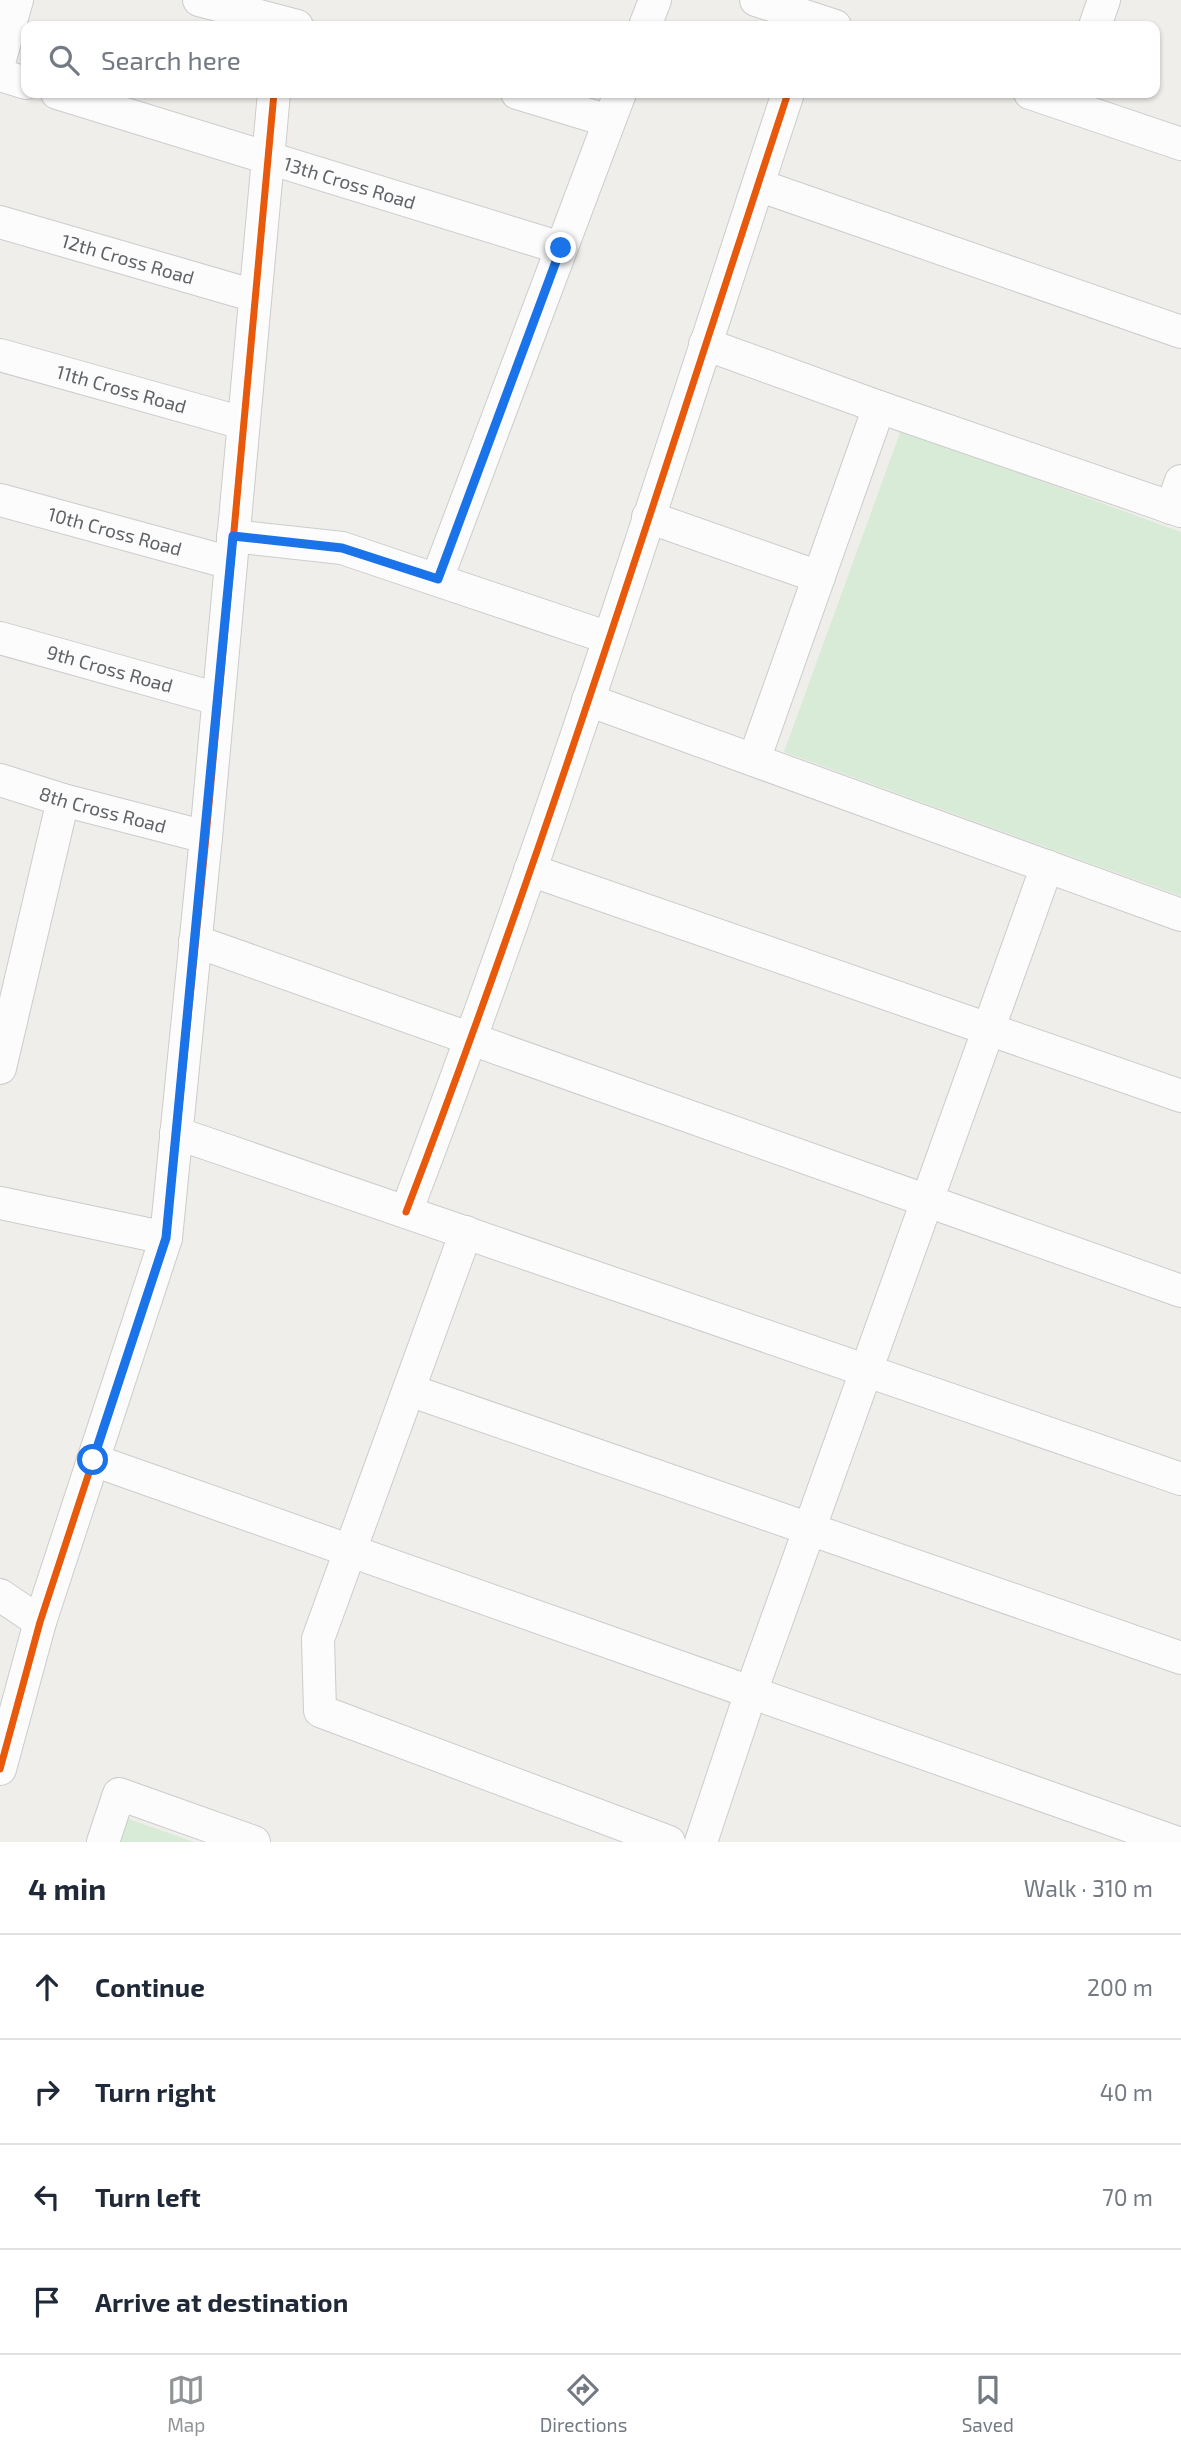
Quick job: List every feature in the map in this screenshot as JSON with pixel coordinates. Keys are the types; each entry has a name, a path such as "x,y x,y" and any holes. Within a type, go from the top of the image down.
{"street":[{"path":"0,59 17,0"},
{"path":"199,0 285,18"},
{"path":"647,21 655,0"},
{"path":"756,0 819,18"},
{"path":"1097,21 1104,0"},
{"path":"0,75 21,81"},
{"name":"13th Cross Road","path":"73,98 561,248"},
{"path":"0,1769 40,1622 166,1238 206,837 273,98"},
{"path":"438,579 615,107 552,98"},
{"path":"406,1212 472,1039 530,870 786,98"},
{"path":"1070,99 1181,144"},
{"path":"758,184 1181,332"},
{"name":"12th Cross Road","path":"0,222 255,296"},
{"path":"705,344 879,407 1178,500"},
{"name":"11th Cross Road","path":"0,355 243,423"},
{"path":"754,761 879,407"},
{"name":"10th Cross Road","path":"0,500 232,549 342,548 609,638"},
{"path":"648,517 819,577"},
{"name":"9th Cross Road","path":"0,638 218,699"},
{"path":"588,700 1181,915"},
{"name":"8th Cross Road","path":"0,780 64,800 206,837"},
{"path":"0,1068 64,800"},
{"path":"701,1842 865,1370 1047,866"},
{"path":"530,870 1181,1096"},
{"path":"195,941 1181,1291"},
{"path":"176,1133 1181,1479"},
{"path":"0,1203 166,1238"},
{"path":"466,1232 318,1639 320,1711 669,1842"},
{"path":"409,1390 1181,1658"},
{"path":"93,1460 1174,1842"},
{"path":"0,1595 40,1622"},
{"path":"103,1842 120,1794 254,1842"}],"green space":[{"path":"901,430 1181,532 1181,896 784,752"},
{"path":"126,1818 194,1842 119,1842"}],"cycle path":[{"path":"0,1769 40,1622 166,1238 206,837 274,98"},
{"path":"406,1212 458,1074 556,795 786,98"}],"route":[{"path":"93,1460 166,1238 233,536 342,548 438,579 561,248"}]}
